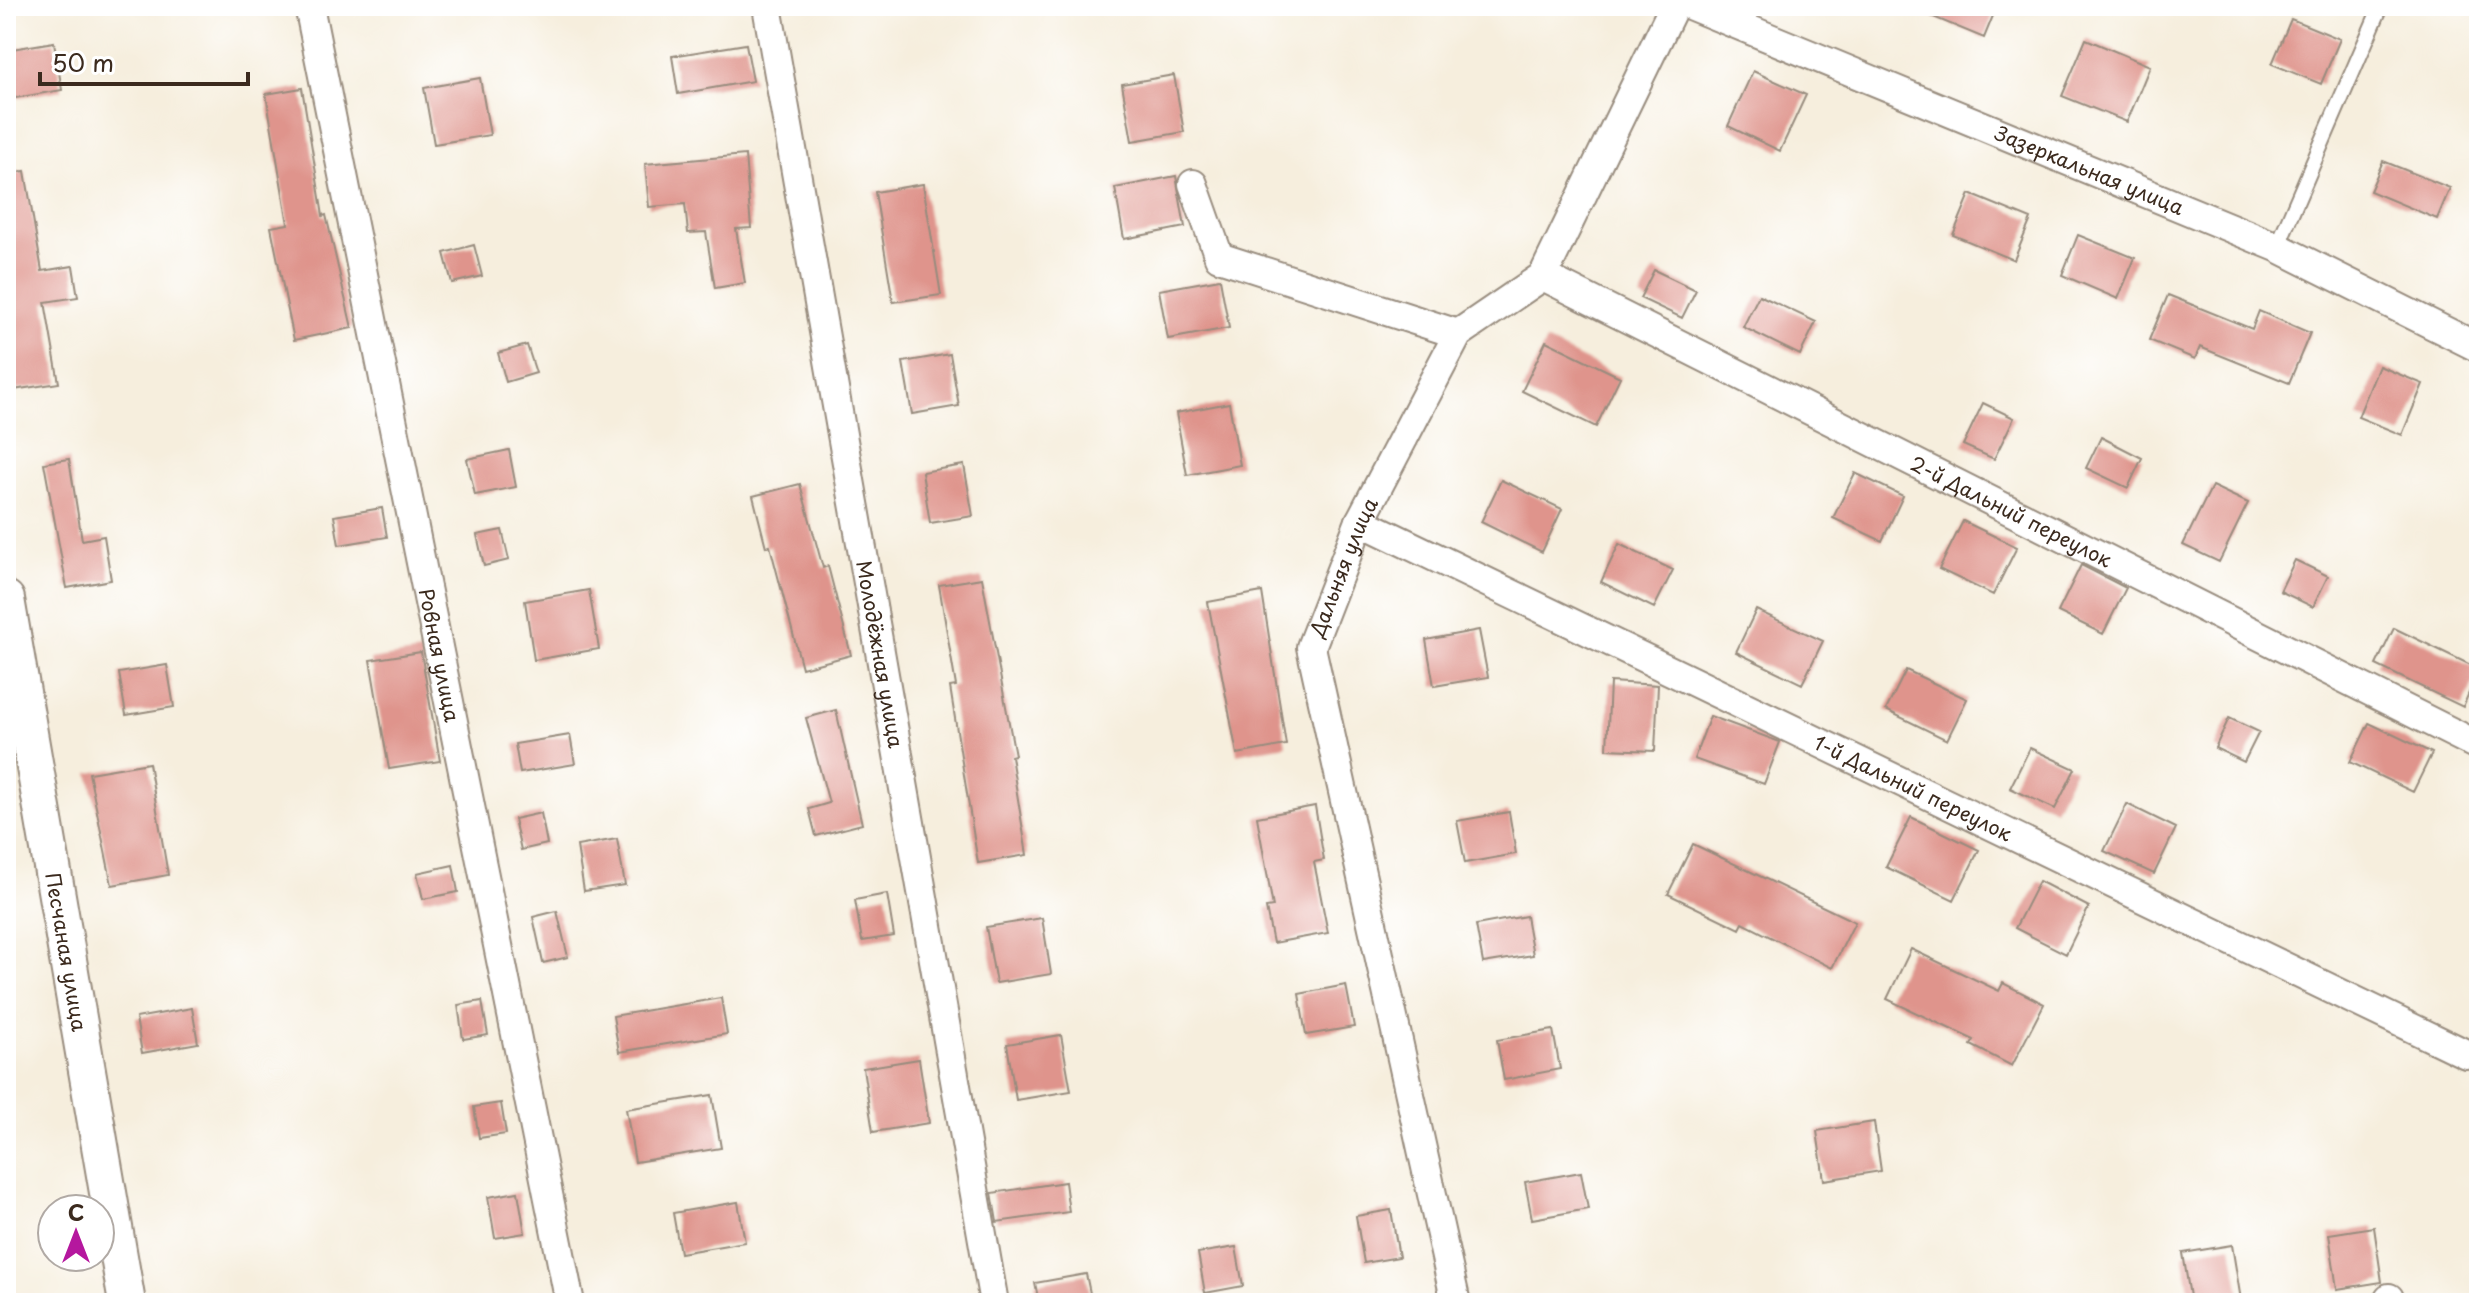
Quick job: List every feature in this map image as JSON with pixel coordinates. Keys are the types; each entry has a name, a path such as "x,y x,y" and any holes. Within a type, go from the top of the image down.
{"street":[{"name":"Ровная улица","path":"309,6 570,1303"},
{"name":"Молодёжная улица","path":"767,6 994,1303"},
{"name":"Дальняя улица","path":"1456,1303 1311,647 1360,521 1458,334 1543,276 1674,6"},
{"name":"Зазеркальная улица","path":"1692,6 2277,247 2479,348"},
{"path":"1193,184 1219,257 1458,334"},
{"name":"2-й Дальний переулок","path":"1543,276 2479,746"},
{"name":"1-й Дальний переулок","path":"1360,521 2466,1054"},
{"name":"Песчаная улица","path":"6,599 127,1303"}],"lane":[{"path":"2277,247 2381,6"}],"building":[{"path":"1907,6 1997,6 1984,38"},
{"path":"2291,19 2340,39 2321,84 2272,64"},
{"path":"2086,39 2150,66 2127,122 2062,96"},
{"path":"54,42 62,90 9,99 6,50"},
{"path":"746,44 753,81 678,94 672,56"},
{"path":"1753,71 1806,95 1780,151 1728,126"},
{"path":"1174,75 1184,132 1132,141 1122,84"},
{"path":"480,78 490,135 434,144 424,88"},
{"path":"302,88 323,216 326,215 352,328 294,340 271,227 288,224 266,94"},
{"path":"745,155 751,228 736,229 745,283 715,288 706,232 688,233 685,204 649,207 645,164"},
{"path":"2383,161 2450,188 2437,219 2370,191"},
{"path":"25,171 42,271 73,266 78,297 45,302 59,383 13,390 6,350 6,174"},
{"path":"1176,176 1185,227 1124,239 1115,188"},
{"path":"923,184 941,295 893,302 875,192"},
{"path":"1970,194 2031,219 2014,260 1953,235"},
{"path":"2078,235 2135,258 2118,299 2062,275"},
{"path":"474,245 482,276 452,283 444,253"},
{"path":"1654,270 1696,290 1682,318 1640,298"},
{"path":"1220,279 1229,328 1168,339 1159,290"},
{"path":"1759,295 1816,322 1800,355 1743,327"},
{"path":"2168,295 2252,329 2259,311 2310,333 2289,383 2200,347 2195,359 2149,340"},
{"path":"1546,341 1620,377 1596,427 1522,391"},
{"path":"527,345 536,373 506,382 498,353"},
{"path":"950,354 959,406 912,414 903,362"},
{"path":"2379,366 2423,384 2402,435 2358,417"},
{"path":"1229,403 1240,465 1187,475 1176,413"},
{"path":"1983,403 2014,418 1994,459 1963,445"},
{"path":"2101,437 2142,458 2128,488 2086,468"},
{"path":"509,450 516,487 475,495 467,459"},
{"path":"69,459 82,540 104,536 111,580 67,588 44,463"},
{"path":"964,465 973,516 930,523 922,472"},
{"path":"1855,473 1903,496 1882,541 1833,518"},
{"path":"1501,480 1562,509 1542,552 1481,522"},
{"path":"800,484 823,568 828,566 851,655 802,668 770,546 766,547 753,496"},
{"path":"2212,486 2248,503 2219,562 2183,545"},
{"path":"382,508 387,537 339,545 334,516"},
{"path":"1963,521 2017,547 1993,595 1939,569"},
{"path":"502,530 509,560 484,566 477,535"},
{"path":"1619,544 1673,570 1654,608 1601,582"},
{"path":"2295,560 2328,576 2313,607 2280,591"},
{"path":"2081,565 2126,588 2103,634 2058,612"},
{"path":"982,578 1015,755 1011,756 1027,855 978,863 950,687 956,686 939,585"},
{"path":"589,590 599,649 534,660 525,601"},
{"path":"1262,592 1286,745 1237,754 1208,602"},
{"path":"1756,610 1823,641 1802,684 1736,652"},
{"path":"2394,628 2479,669 2463,707 2376,665"},
{"path":"1479,630 1488,677 1434,686 1426,640"},
{"path":"421,652 440,761 389,769 370,660"},
{"path":"167,665 174,707 126,715 119,673"},
{"path":"1906,670 1967,699 1947,740 1886,710"},
{"path":"1610,682 1658,685 1655,751 1607,749"},
{"path":"836,710 862,824 816,836 809,809 829,803 806,718"},
{"path":"1710,716 1780,742 1764,784 1694,759"},
{"path":"2229,718 2259,732 2244,762 2215,748"},
{"path":"2369,723 2432,753 2413,792 2350,762"},
{"path":"570,735 575,764 520,773 515,744"},
{"path":"2030,748 2075,769 2055,809 2010,788"},
{"path":"149,763 168,875 112,885 89,773"},
{"path":"2127,804 2176,828 2154,874 2104,851"},
{"path":"1315,806 1324,860 1314,862 1328,933 1273,943 1266,908 1273,907 1257,817"},
{"path":"1509,812 1516,854 1465,863 1457,821"},
{"path":"541,813 547,844 521,850 514,819"},
{"path":"1911,817 1979,850 1954,900 1886,867"},
{"path":"617,839 625,885 584,891 577,846"},
{"path":"1693,844 1855,922 1832,968 1743,923 1740,929 1668,894"},
{"path":"453,865 458,892 423,899 417,873"},
{"path":"2039,881 2089,907 2066,954 2015,928"},
{"path":"887,894 894,936 862,941 855,900"},
{"path":"557,911 568,957 543,963 533,917"},
{"path":"1526,916 1533,955 1483,963 1476,925"},
{"path":"1042,918 1051,974 996,983 986,927"},
{"path":"1911,949 1999,991 2003,983 2044,1004 2012,1066 1971,1045 1974,1040 1887,999"},
{"path":"1346,985 1354,1027 1306,1035 1299,994"},
{"path":"721,998 727,1034 619,1052 613,1016"},
{"path":"482,1001 488,1035 463,1039 458,1005"},
{"path":"192,1008 198,1043 142,1053 136,1018"},
{"path":"1553,1030 1560,1069 1504,1080 1497,1040"},
{"path":"1061,1035 1071,1091 1016,1100 1007,1044"},
{"path":"919,1059 929,1123 873,1132 863,1068"},
{"path":"712,1095 721,1148 635,1162 626,1109"},
{"path":"501,1103 506,1134 479,1138 474,1107"},
{"path":"1874,1122 1881,1171 1824,1180 1817,1131"},
{"path":"1581,1172 1588,1209 1532,1219 1525,1182"},
{"path":"1065,1182 1069,1212 997,1222 992,1193"},
{"path":"518,1192 525,1233 495,1238 488,1197"},
{"path":"738,1202 745,1242 680,1253 673,1213"},
{"path":"1391,1210 1399,1257 1364,1263 1356,1216"},
{"path":"2374,1227 2382,1282 2337,1289 2329,1234"},
{"path":"2232,1245 2241,1300 2191,1303 2183,1253"},
{"path":"1236,1247 1243,1286 1205,1293 1198,1253"},
{"path":"1086,1274 1092,1303 1039,1303 1035,1283"}]}
